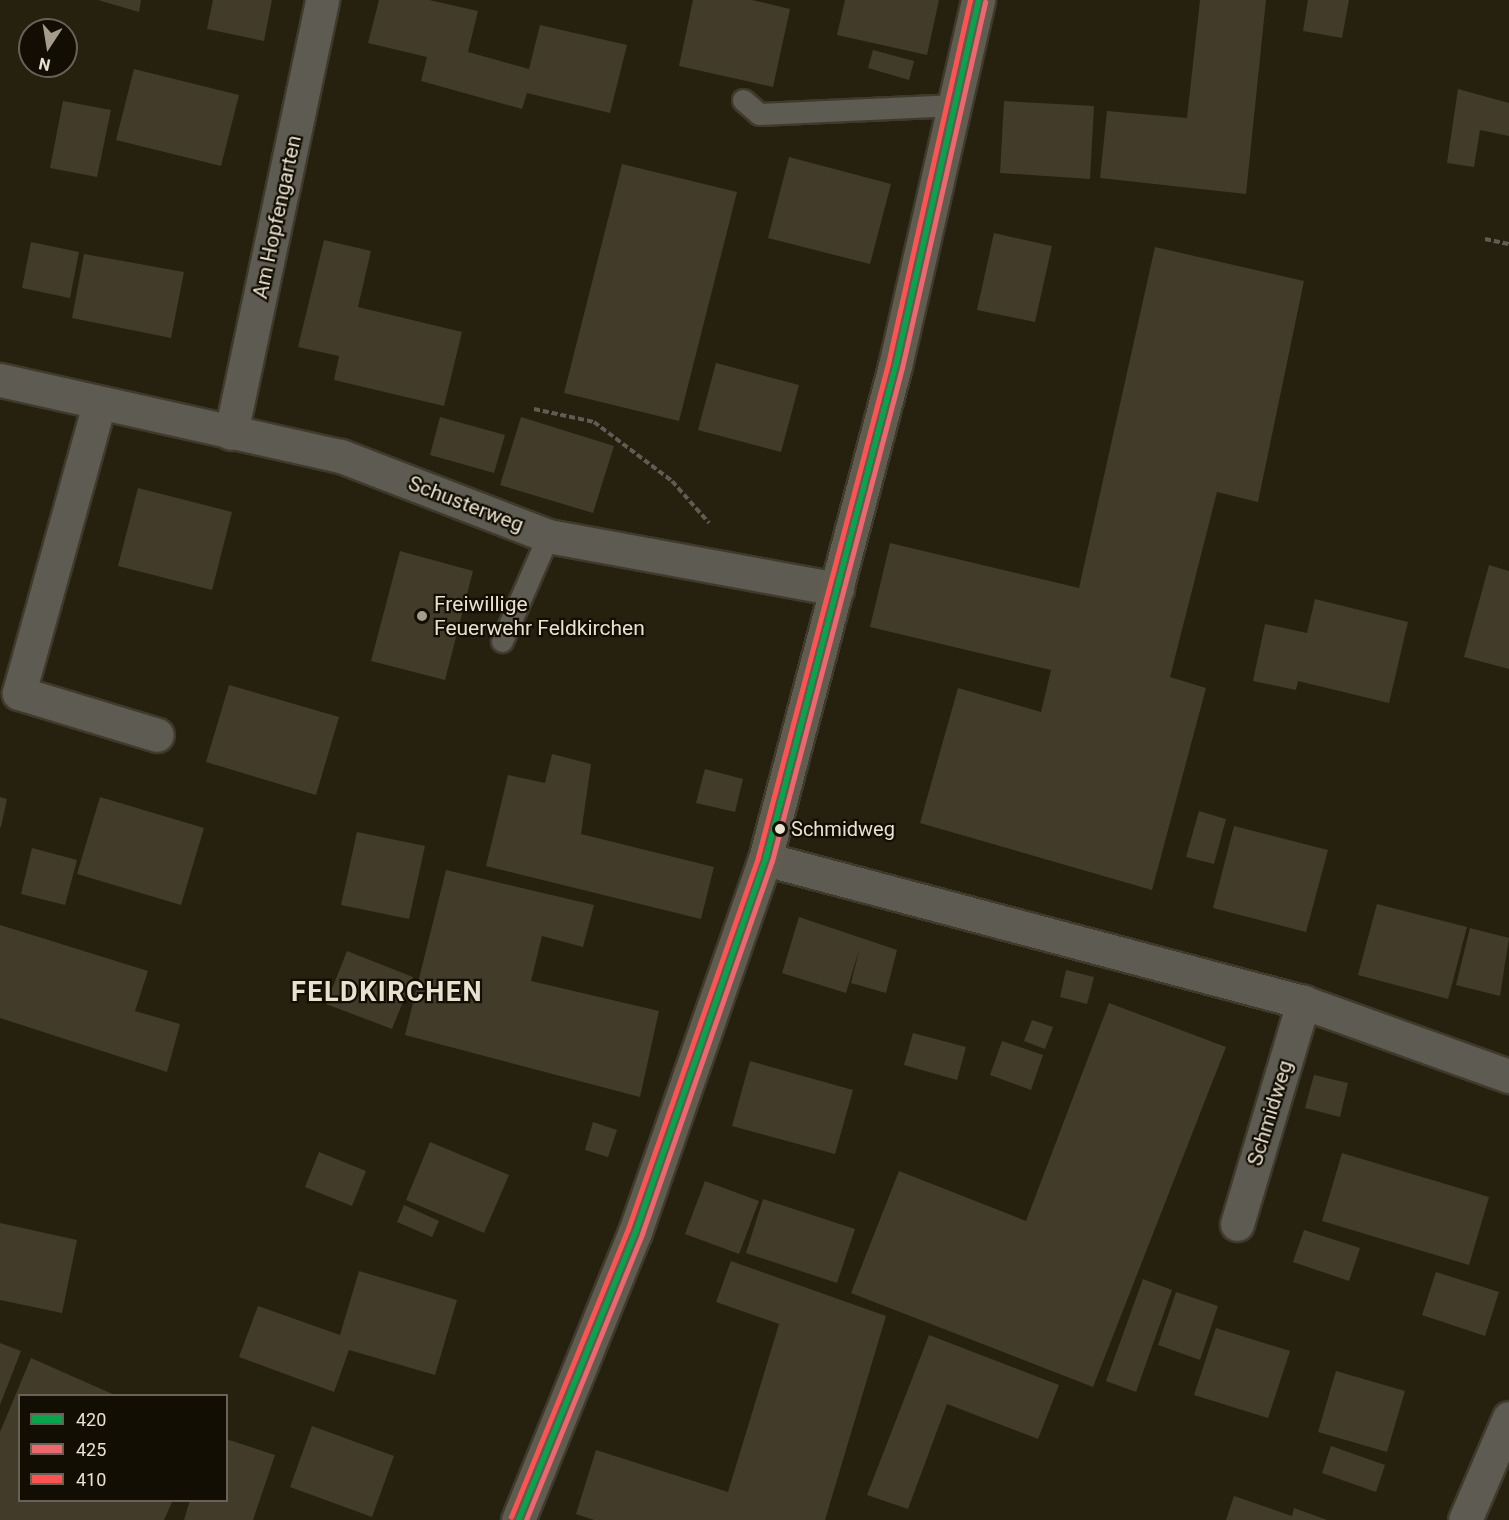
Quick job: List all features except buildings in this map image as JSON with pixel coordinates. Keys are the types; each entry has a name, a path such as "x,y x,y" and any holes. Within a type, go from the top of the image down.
{"main road":[{"path":"519,1520 635,1232 765,859 837,589 957,105 978,0"}],"street":[{"name":"Am Hopfengarten","path":"231,433 322,0"},
{"name":"Schusterweg","path":"0,380 99,404 341,456 548,536 837,589"},
{"path":"99,404 19,693 157,735"},
{"path":"765,859 1303,1002 1509,1076"},
{"name":"Schmidweg","path":"1237,1224 1303,1002"},
{"path":"1465,1520 1509,1418"}],"lane":[{"path":"743,100 759,114 957,105"},
{"path":"502,641 548,536"}],"path":[{"path":"1485,239 1509,244"},
{"path":"534,409 594,422 672,481 753,573"}],"transit line":[{"name":"410","path":"511,1517 628,1229 758,857 888,364 970,0"},
{"name":"420","path":"518,1520 635,1232 765,859 895,366 978,0"},
{"name":"425","path":"526,1520 642,1234 772,861 902,368 985,2"}],"place":[{"name":"Freiwillige Feuerwehr Feldkirchen","path":"422,616"},
{"name":"Schmidweg","path":"780,829"}],"district":[{"name":"FELDKIRCHEN","path":"387,993"}]}
